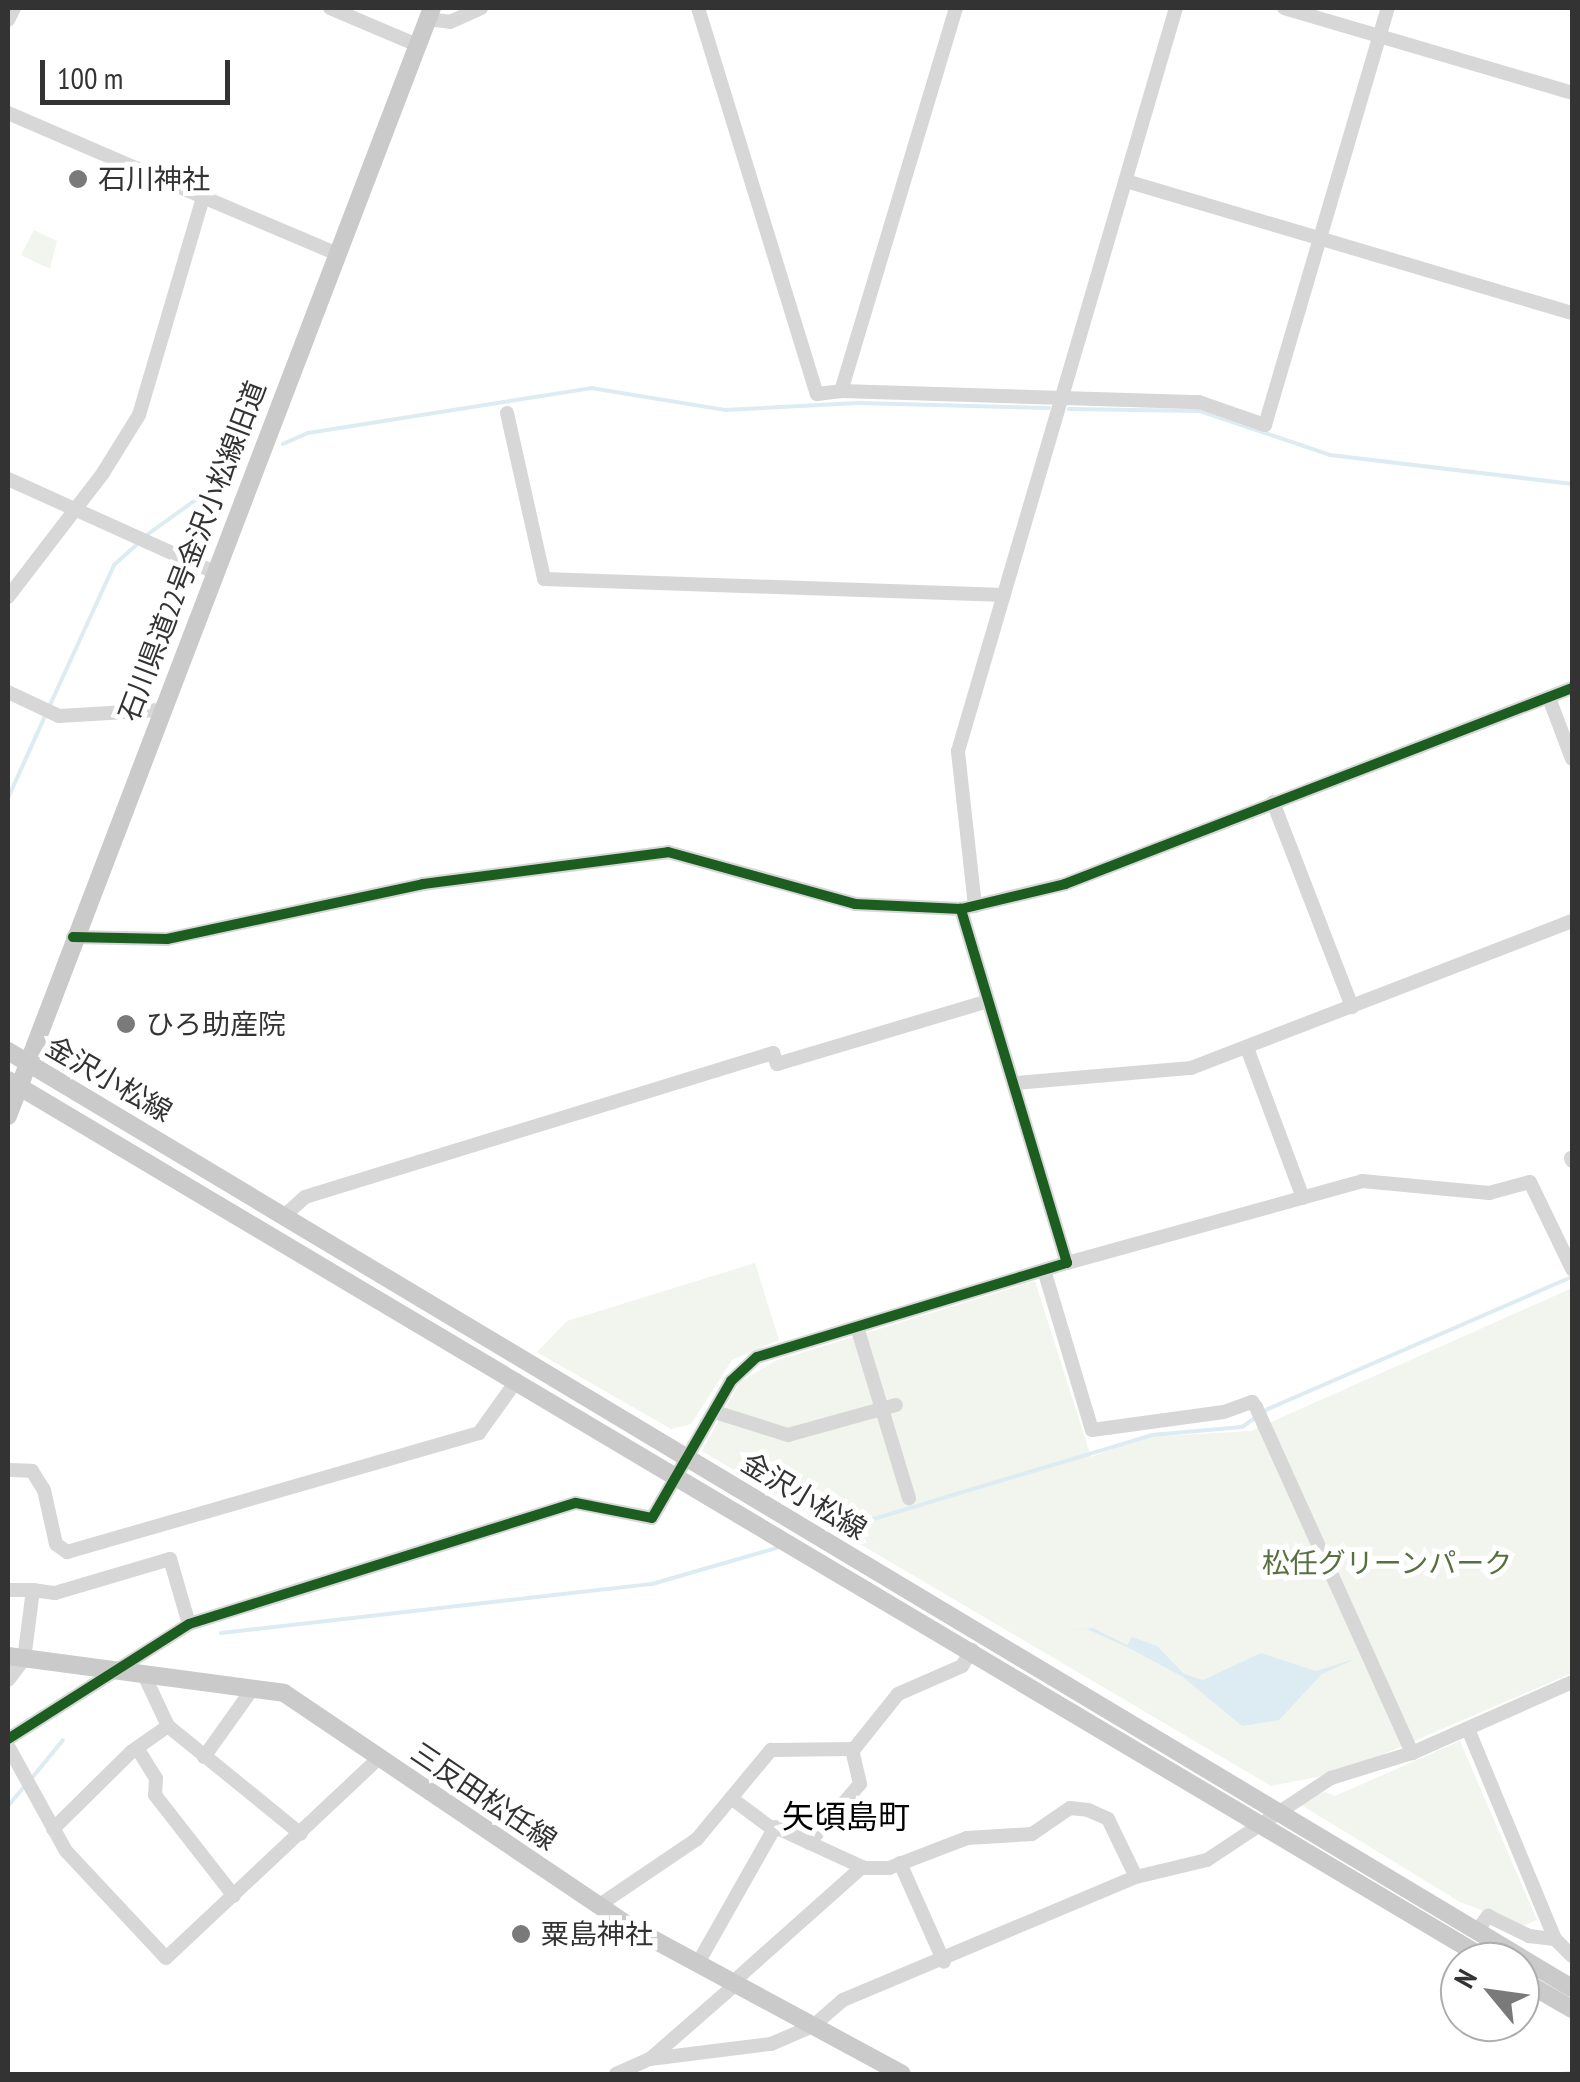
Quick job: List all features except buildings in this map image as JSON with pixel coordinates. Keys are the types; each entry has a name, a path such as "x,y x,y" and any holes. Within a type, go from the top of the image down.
{"main road":[{"name":"石川県道22号金沢小松線旧道","path":"8,1116 13,1083 27,1063 430,13"},
{"name":"金沢小松線","path":"8,1051 286,1214 1572,1988"},
{"name":"金沢小松線","path":"13,1083 680,1476 1458,1942"},
{"name":"三反田松任線","path":"16,1657 284,1692 598,1906 902,2074"},
{"path":"1540,1991 1572,2009"}],"street":[{"path":"8,20 14,8"},
{"path":"330,8 418,44"},
{"path":"430,13 450,22 482,8"},
{"path":"698,8 816,394 841,391 1200,402 1265,425 1388,8"},
{"path":"841,391 956,8"},
{"path":"1068,1264 988,1002 968,908 958,751 1176,8"},
{"path":"1284,8 1572,93"},
{"path":"8,114 337,254"},
{"path":"1126,181 1572,314"},
{"path":"8,597 139,415 203,196"},
{"path":"508,413 544,579 1004,595"},
{"path":"8,479 72,512 214,572"},
{"path":"73,937 167,939 424,884 668,852 855,904 968,908 1065,884 1572,688"},
{"path":"8,692 59,716 160,710"},
{"path":"1549,698 1572,759"},
{"path":"1273,802 1352,1008"},
{"path":"1015,1083 1191,1068 1572,921"},
{"path":"286,1214 305,1197 773,1052 777,1064 988,1002"},
{"path":"1247,1048 1302,1198"},
{"path":"379,1758 166,1958 53,1828 8,1743 188,1624 576,1503 652,1518 680,1476 731,1380 757,1357 1044,1270 1362,1181 1489,1192 1530,1182 1572,1268"},
{"path":"1044,1270 1092,1430 1224,1412 1252,1402 1257,1408 1412,1753"},
{"path":"856,1327 889,1407 909,1498"},
{"path":"8,1470 32,1472 44,1490 56,1544 67,1552 479,1433 517,1380"},
{"path":"716,1412 788,1435 889,1407"},
{"path":"8,1590 56,1593 170,1559 188,1624"},
{"path":"8,1680 33,1590"},
{"path":"852,1750 898,1694 962,1666 972,1650"},
{"path":"144,1675 168,1726 301,1834"},
{"path":"616,2074 650,2059 771,2044 813,2026 843,2000 944,1962 1136,1877 1207,1860 1331,1778 1412,1753 1572,1682"},
{"path":"204,1757 253,1688"},
{"path":"53,1828 137,1748 168,1726"},
{"path":"1468,1729 1554,1939 1572,1956"},
{"path":"137,1748 156,1778 154,1795 234,1896"},
{"path":"598,1906 697,1839 771,1750 852,1750"},
{"path":"809,1843 860,1784 852,1750"},
{"path":"731,1798 774,1830 862,1867 900,1863 967,1838 1032,1834 1070,1808 1108,1819 1136,1877"},
{"path":"698,1964 774,1830"},
{"path":"900,1863 944,1962"},
{"path":"650,2059 862,1867"},
{"path":"1477,1931 1488,1916 1530,1936 1554,1939"}],"green space":[{"path":"34,230 57,241 50,269 21,255"},
{"path":"755,1263 779,1340 732,1360 691,1424 671,1429 537,1352 567,1321"},
{"name":"松任グリーンパーク","path":"1035,1281 1091,1457 1145,1437 1251,1431 1572,1288 1572,1673 1342,1772 1271,1786 702,1451 740,1382 775,1361"},
{"path":"1460,1741 1537,1920 1523,1926 1460,1902 1293,1800 1325,1792 1335,1796"}],"shaded area":[{"path":"1093,1628 1127,1645 1132,1637 1157,1646 1184,1674 1203,1680 1261,1653 1316,1671 1355,1659 1322,1674 1279,1720 1242,1726 1183,1677 1129,1648 1087,1629 1056,1632"}],"waterway":[{"path":"283,444 308,433 591,388 726,410 858,403 1049,408"},
{"path":"1069,409 1200,411 1330,455 1572,484"},
{"path":"144,537 233,473"},
{"path":"50,705 114,565 137,544"},
{"path":"8,798 46,714"},
{"path":"834,1531 1152,1435 1242,1427 1268,1409 1572,1277"},
{"path":"221,1633 652,1584 777,1548"},
{"path":"31,1779 63,1740"},
{"path":"8,1806 25,1786"},
{"path":"1558,2074 1572,2073"}],"cycle path":[{"path":"73,937 167,939 423,884 668,852 855,904 961,909 1065,884 1572,688"},
{"path":"8,1739 189,1624 576,1503 652,1518 731,1381 757,1357 1067,1263 961,909"}],"place":[{"name":"石川神社","path":"78,179"},
{"name":"ひろ助産院","path":"126,1024"},
{"name":"粟島神社","path":"521,1934"}],"district":[{"name":"矢頃島町","path":"846,1816"}]}
